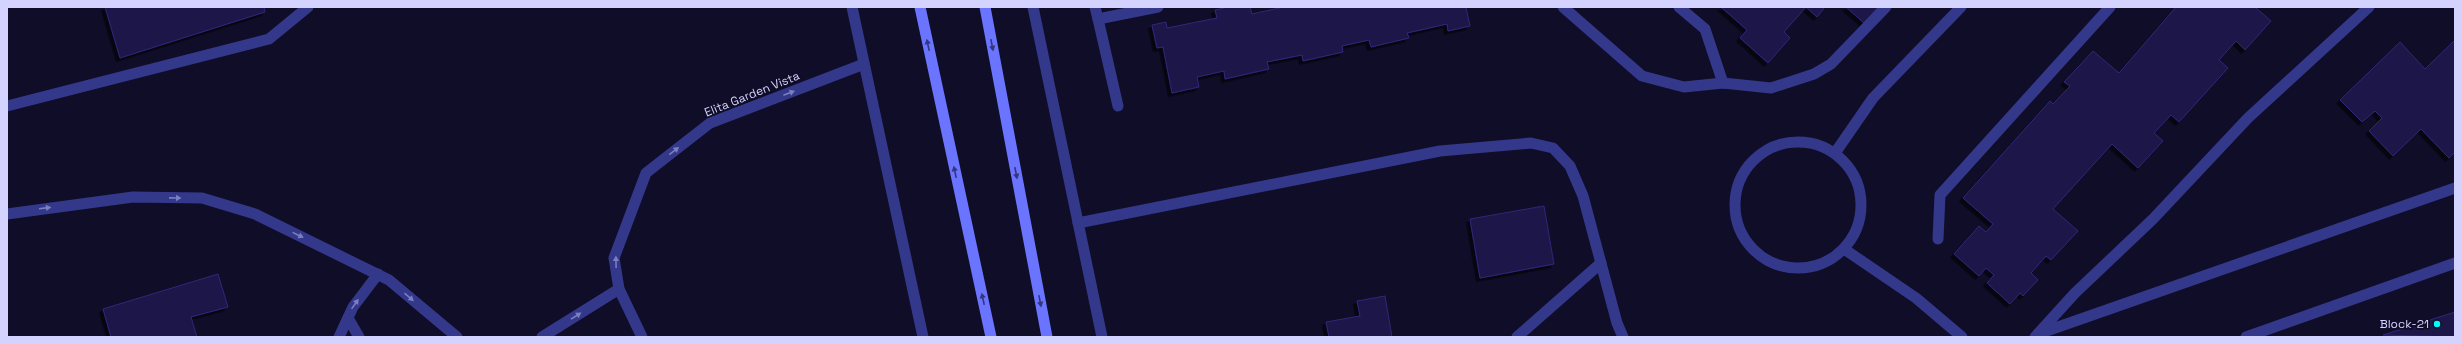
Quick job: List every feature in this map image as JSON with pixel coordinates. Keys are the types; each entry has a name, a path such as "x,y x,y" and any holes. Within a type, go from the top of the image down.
{"main road":[{"path":"920,7 991,337"},
{"path":"985,7 1047,337"}],"street":[{"path":"7,106 269,39 308,7"},
{"path":"852,7 923,337"},
{"path":"1032,7 1102,337"},
{"path":"1095,7 1118,106"},
{"path":"1098,19 1158,7"},
{"path":"1563,7 1642,76 1684,87 1723,83 1771,88 1814,74 1831,64 1886,7"},
{"path":"1680,7 1705,30 1723,83"},
{"path":"1835,153 1873,98 1961,7"},
{"path":"1938,239 1940,195 2110,7"},
{"path":"2036,336 2075,293 2153,219 2248,118 2369,7"},
{"name":"Elita Garden Vista","path":"642,337 619,289 614,258 646,173 710,123 864,64"},
{"path":"1801,140 1835,153 1854,173 1862,199 1858,226 1844,249 1813,268 1776,266 1746,246 1732,211 1740,176 1765,149 1801,140"},
{"path":"1078,223 1440,151 1531,143 1553,148 1570,166 1583,196 1617,323 1623,337"},
{"path":"2036,336 2455,188"},
{"path":"7,214 133,197 202,198 255,214 378,274 388,280 457,337"},
{"path":"1844,249 1916,298 1962,337"},
{"path":"1517,337 1601,263"},
{"path":"2246,337 2455,263"},
{"path":"339,337 353,307 378,274"},
{"path":"542,337 619,289"},
{"path":"348,318 359,337"}],"building":[{"path":"105,7 264,7 265,12 120,58"},
{"path":"1228,7 1250,7 1252,14 1284,7 1466,7 1470,26 1448,31 1447,24 1407,33 1409,38 1371,47 1369,40 1342,46 1343,52 1303,61 1302,55 1267,62 1269,69 1225,79 1224,71 1197,77 1199,87 1172,93 1163,47 1157,48 1152,25 1166,22 1167,28 1217,18 1215,10"},
{"path":"1721,7 1806,7 1784,32 1790,38 1768,63 1740,38 1747,30"},
{"path":"1806,7 1825,7 1817,17"},
{"path":"1846,7 1878,7 1864,23"},
{"path":"2176,7 2255,7 2271,21 2245,50 2236,41 2219,60 2228,68 2179,122 2171,115 2154,133 2163,141 2138,168 2112,144 2053,209 2078,231 2051,260 2046,256 2031,273 2038,280 2023,296 2020,293 2010,304 1987,283 1994,275 1986,268 1979,276 1954,254 1979,226 1986,232 1993,224 1963,198 2050,101 2053,104 2070,86 2064,82 2093,51 2119,73"},
{"path":"2455,40 2455,152 2449,158 2421,129 2393,156 2369,131 2382,118 2375,111 2362,122 2340,100 2400,42 2425,69"},
{"path":"1544,206 1554,264 1480,278 1470,219"},
{"path":"218,274 228,307 191,317 197,337 111,337 103,309"},
{"path":"1385,296 1392,337 1329,337 1326,322 1360,316 1357,301"},
{"name":"Block-21","path":"2455,312 2455,337 2383,335"}],"place":[{"name":"Block-21","path":"2437,324"}]}
